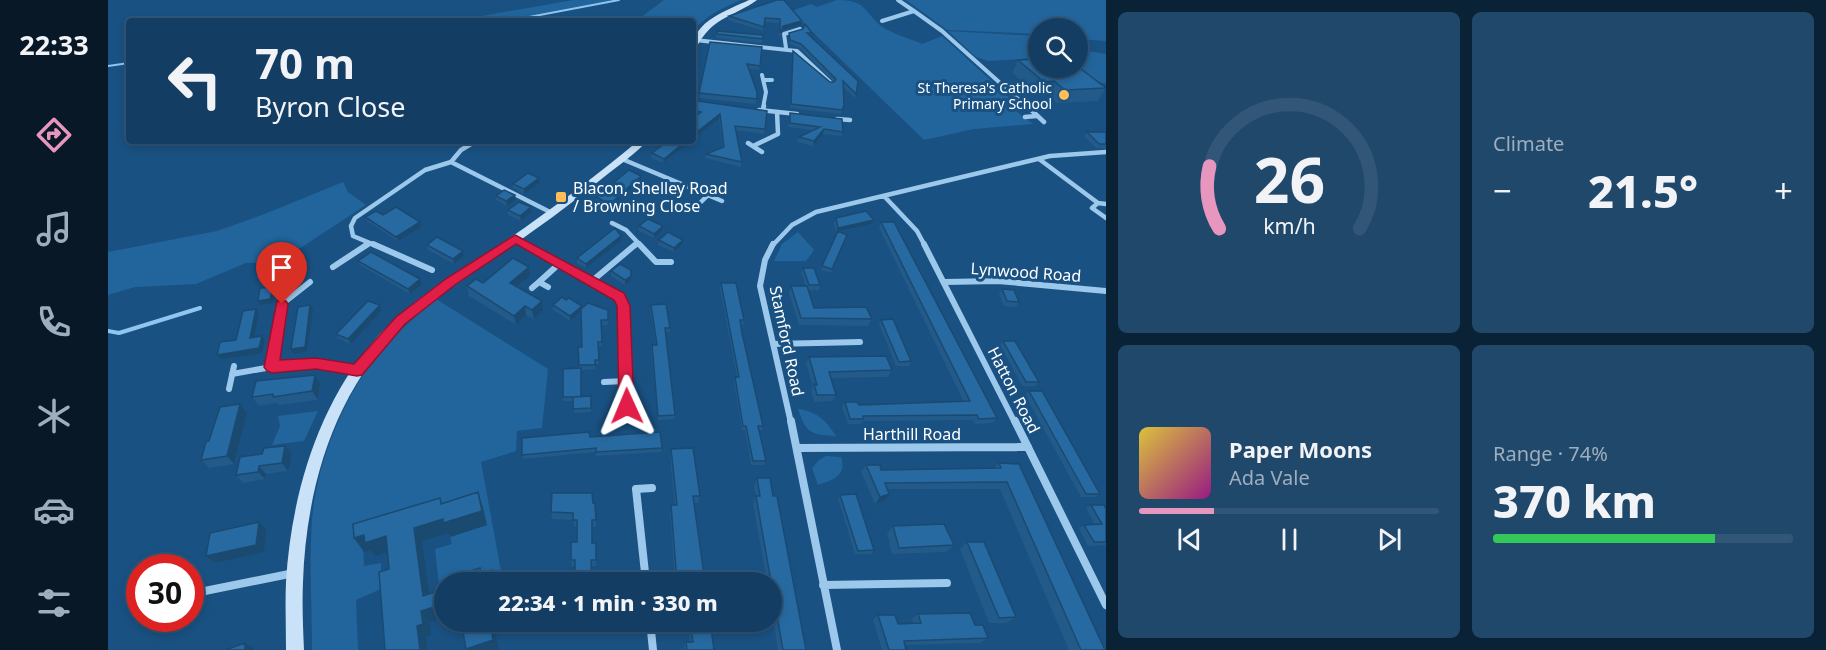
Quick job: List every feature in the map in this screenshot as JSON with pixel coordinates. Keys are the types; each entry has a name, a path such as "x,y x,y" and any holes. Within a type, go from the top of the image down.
{"street":[{"path":"696,41 708,26 725,14 754,0"},
{"path":"898,0 942,31 1044,122"},
{"path":"882,21 914,11"},
{"path":"786,48 784,34 799,30"},
{"path":"696,43 786,48 797,51 830,81 819,81"},
{"path":"763,110 766,92 762,77 772,80"},
{"path":"751,109 808,116"},
{"path":"753,146 778,134 777,112"},
{"path":"1025,117 1037,116"},
{"path":"829,118 850,120"},
{"path":"748,143 762,152"},
{"path":"432,270 353,236 351,226 355,218 425,170 451,162 461,150 471,144"},
{"path":"295,650 295,572 301,517 310,472 339,403 357,370 400,321 452,281 552,213 640,144"},
{"name":"Stamford Road","path":"837,650 797,448 760,286 762,266 769,248 783,231 816,212 1039,159 1074,153 1106,152"},
{"path":"622,159 722,201"},
{"path":"1039,159 1098,203 1106,204"},
{"path":"451,162 552,213"},
{"path":"701,202 708,195"},
{"name":"Hatton Road","path":"884,196 917,231 945,282 1106,605"},
{"path":"1098,203 1092,208 1106,218"},
{"path":"612,223 626,230 656,262 671,261"},
{"path":"515,239 620,297 623,306 627,406"},
{"path":"333,267 370,243"},
{"path":"592,281 638,243"},
{"path":"532,288 560,263"},
{"name":"Lynwood Road","path":"945,282 998,281 1106,291"},
{"path":"272,367 282,304 310,282"},
{"path":"539,282 548,287"},
{"path":"773,344 860,342"},
{"path":"232,374 272,367 316,364 357,370"},
{"path":"229,389 234,366"},
{"path":"604,382 626,381"},
{"name":"Harthill Road","path":"797,448 1028,447"},
{"path":"645,572 636,489 652,488"},
{"path":"204,591 295,572"},
{"path":"824,585 947,583"},
{"path":"651,632 653,650"}],"shaded area":[{"path":"573,0 619,0 528,18 470,18"},
{"path":"664,0 741,0 721,9 696,28 696,18 640,18"},
{"path":"837,0 859,4 885,29 922,44 942,36 1020,107 1017,112 1033,124 974,129 924,140 791,11 811,4 817,7"},
{"path":"906,0 1106,0 1106,41 1088,40 1088,18 1028,18 1028,34 947,30"},
{"path":"948,31 1028,35 1028,59 988,61 976,57"},
{"path":"1088,51 1106,54 1106,84 1088,75"},
{"path":"343,182 348,192 366,205 279,262 246,263 196,284 135,287 108,295 108,252 217,231"},
{"path":"798,232 814,250 806,261 774,261 782,244"},
{"path":"436,299 548,369 542,428 517,431 516,451 481,462 501,572 494,572 493,569 483,572 438,572 435,549 452,544 450,537 487,525 363,538 364,566 381,563 381,589 356,600 358,650 312,650 312,521 319,476 335,430 356,386 382,349"},
{"path":"798,409 820,417 836,436 821,435 811,431 804,423"},
{"path":"318,411 304,441 272,445 280,426 278,416"},
{"path":"826,456 841,457 841,472 834,479 818,485 812,468"}],"building":[{"path":"777,0 784,0 802,21 783,26 780,32 780,19 765,18 764,27 729,16"},
{"path":"805,24 812,33 807,33 858,81 856,94 843,81 844,105 842,110 791,104 793,51 830,82 836,79 801,44 790,40 789,33 803,29"},
{"path":"717,31 763,35 763,39 717,34"},
{"path":"710,42 762,47 760,66 747,64 757,92 757,99 699,93"},
{"path":"1018,60 1028,60 1028,68"},
{"path":"1088,74 1106,88 1065,90 1054,81 1044,82 1039,78 1088,78"},
{"path":"698,101 767,111 765,129 735,126 742,162 706,154 724,147 720,114 696,133 696,116 701,112 696,111"},
{"path":"790,113 842,119 843,132 824,129 814,141 799,137 820,127 790,123"},
{"path":"1087,132 1106,132 1106,144 1099,144"},
{"path":"664,144 682,144 664,159 652,153"},
{"path":"629,170 641,176 610,204 596,197"},
{"path":"528,173 539,178 524,189 513,184"},
{"path":"504,190 515,195 506,201 496,196"},
{"path":"519,202 531,207 520,216 508,210"},
{"path":"396,207 420,222 396,237 365,217 376,211 383,215"},
{"path":"866,211 874,220 838,228 836,218"},
{"path":"648,219 663,226 654,234 639,226"},
{"path":"881,222 894,222 997,418 979,419 977,415 863,416 863,419 850,419 845,402 857,402 859,405 970,401"},
{"path":"615,228 621,236 586,264 577,258"},
{"path":"838,231 847,235 832,269 822,266"},
{"path":"668,232 683,240 674,248 659,240"},
{"path":"437,237 463,251 453,259 427,245"},
{"path":"371,252 420,279 408,289 358,261"},
{"path":"513,258 529,267 510,283 542,301 532,310 525,306 514,316 467,286 476,279 483,283"},
{"path":"620,264 631,270 631,276 625,280 611,271"},
{"path":"803,268 814,268 820,285 809,285"},
{"path":"721,283 736,283 744,320 740,320 742,333 763,426 758,426 766,461 753,461 746,426 743,426 735,377 739,377"},
{"path":"791,286 807,286 814,308 866,307 872,319 801,318"},
{"path":"273,287 270,299 258,301 260,288"},
{"path":"1002,289 1014,290 1019,302 1007,301"},
{"path":"562,297 566,300 569,298 582,306 570,316 553,305"},
{"path":"368,301 380,305 348,339 336,334"},
{"path":"588,303 608,310 608,320 601,320 602,342 598,342 599,360 595,360 595,365 579,365 578,347 582,347 581,309"},
{"path":"666,304 670,328 665,328 675,415 658,416 652,345 657,345 651,305"},
{"path":"310,305 305,347 291,349 298,307"},
{"path":"256,309 250,338 262,336 259,348 217,355 220,342 236,340 243,311"},
{"path":"893,319 911,361 899,362 881,320"},
{"path":"1003,341 1015,341 1039,382 1026,382"},
{"path":"886,356 892,370 829,372 836,395 817,395 814,384 817,385 809,357"},
{"path":"581,368 581,397 563,397 563,369"},
{"path":"315,375 312,391 273,397 273,394 252,397 256,381"},
{"path":"1029,391 1042,391 1100,494 1086,494"},
{"path":"591,396 591,408 573,409 573,397"},
{"path":"240,404 227,456 201,460 220,407"},
{"path":"589,432 590,437 660,432 662,448 596,452 596,448 522,455 522,438"},
{"path":"285,446 282,463 259,466 258,472 236,475 240,457 262,454 264,448"},
{"path":"693,448 700,496 693,496 704,572 676,572 671,505 677,505 671,449"},
{"path":"999,463 1019,464 1105,650 1081,650 1007,482 885,483 889,494 880,497 866,465 880,465 881,470 1001,468"},
{"path":"757,478 770,478 773,496 777,496 806,650 783,650 780,632 782,632 782,572 769,572 756,496 760,496"},
{"path":"478,492 482,511 443,523 443,519 414,528 423,596 434,592 434,607 421,611 423,624 417,626 420,650 385,650 379,572 389,569 386,536 365,543 364,535 354,538 353,524 440,498 441,504"},
{"path":"552,493 592,493 596,520 592,520 592,543 596,543 596,560 591,560 592,572 575,572 575,560 571,560 571,542 577,542 577,520 573,520 573,513 551,512"},
{"path":"856,494 874,550 858,551 840,495"},
{"path":"1091,505 1104,505 1106,509 1106,542 1094,542 1084,525 1102,524"},
{"path":"259,522 256,545 206,556 210,533"},
{"path":"944,524 954,545 899,548 893,526"},
{"path":"967,542 984,542 1016,617 999,618"},
{"path":"480,568 481,572 467,572"},
{"path":"970,613 975,625 983,625 988,638 904,641 906,650 889,650 878,615 895,615 898,624 921,623 918,614"},
{"path":"463,632 492,632 493,640 466,649"},
{"path":"692,632 712,632 714,650 687,650 686,642 693,642"},
{"path":"245,643 245,650 225,650"}],"waterway":[{"path":"524,18 619,0"},
{"path":"108,66 126,63"},
{"path":"108,331 119,333 200,308"}],"place":[{"name":"St Theresa's Catholic Primary School","path":"1064,95"},
{"name":"Blacon, Shelley Road / Browning Close","path":"561,197"}],"route":[{"path":"282,304 272,367 316,364 357,370 400,321 452,281 515,239 620,297 623,306 627,406"}]}
